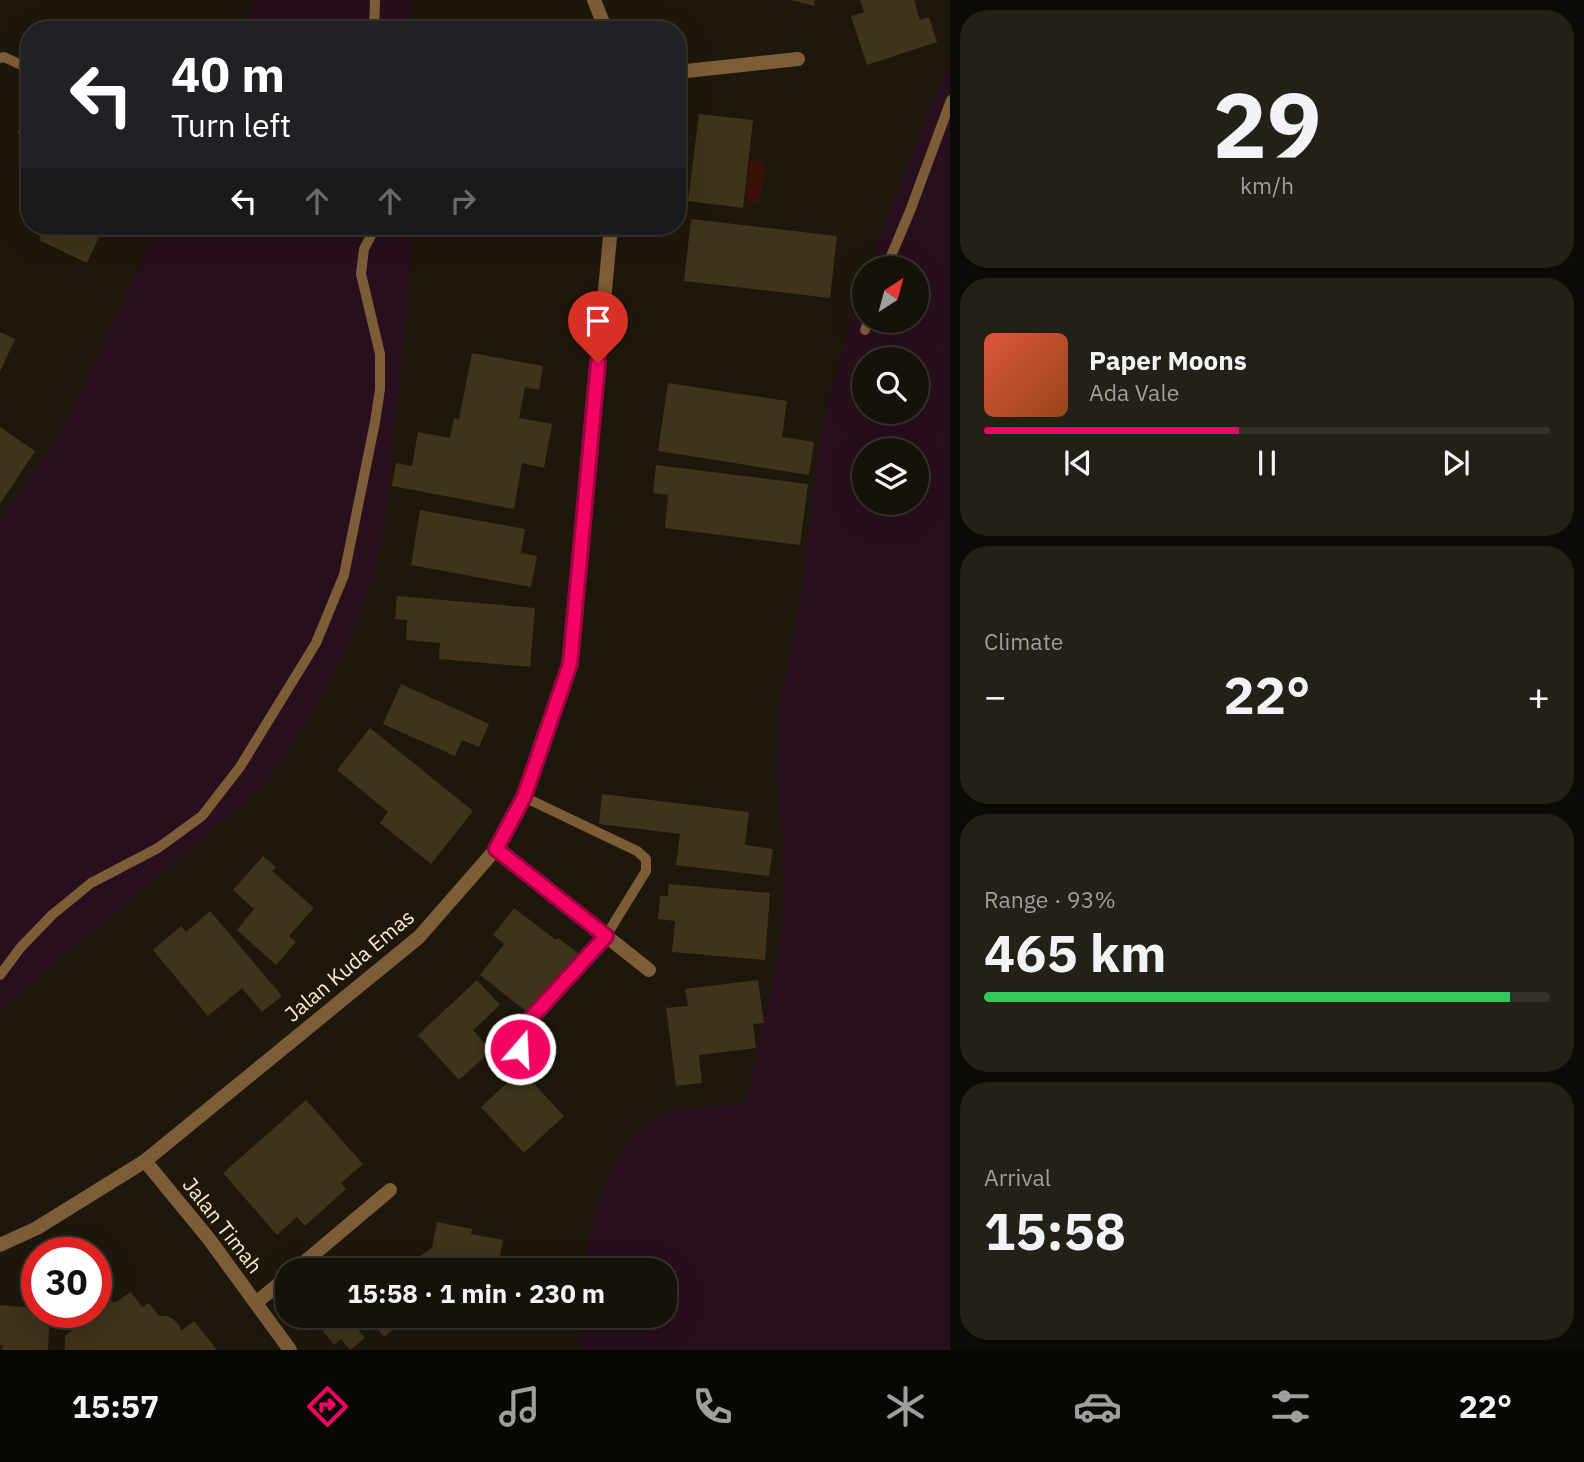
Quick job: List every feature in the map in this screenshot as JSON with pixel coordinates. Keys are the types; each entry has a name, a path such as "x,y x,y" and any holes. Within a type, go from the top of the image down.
{"street":[{"path":"594,0 602,21"},
{"path":"686,71 798,60"},
{"name":"Jalan Kuda Emas","path":"0,1245 37,1228 145,1161 419,937 496,849 524,797 570,664 610,235"},
{"path":"496,849 649,970"},
{"path":"533,1069 520,1049 517,1038 520,1030 606,936"},
{"name":"Jalan Timah","path":"145,1161 209,1239 290,1350"},
{"path":"309,1258 390,1190"},
{"path":"256,1303 275,1287"}],"lane":[{"path":"374,21 375,0"},
{"path":"0,58 4,57 21,65"},
{"path":"891,256 950,100"},
{"path":"0,975 52,915 91,883 158,848 202,816 240,767 316,643 344,575 380,389 380,354 361,274 364,249 371,235"},
{"path":"524,797 637,851 646,859 646,871 606,936"}],"shaded area":[{"path":"255,0 411,0 412,21 247,21"},
{"path":"950,59 950,1350 580,1350 582,1328 677,1328 677,1258 588,1258 598,1205 613,1166 629,1141 645,1125 670,1111 746,1103 783,933 784,839 777,783 778,712 800,603 819,442 852,315 852,333 929,333 929,256 873,256"},
{"path":"751,161 762,162 764,171 761,193 757,202 749,203 746,197 749,165"},
{"path":"156,235 412,235 385,524 374,579 339,662 313,711 287,752 253,796 0,1009 0,518 61,432"}],"building":[{"path":"791,0 815,0 814,6"},
{"path":"860,0 914,0 920,20 929,17 937,42 867,65 851,16 864,12"},
{"path":"699,114 753,120 743,208 688,201"},
{"path":"691,219 837,236 830,298 684,281"},
{"path":"42,235 100,235 87,263 39,240"},
{"path":"0,332 15,339 0,372"},
{"path":"472,353 543,366 539,390 525,387 519,418 552,424 544,468 522,463 514,509 392,486 396,463 412,466 418,432 450,438 454,418 459,419"},
{"path":"668,383 787,401 782,437 814,442 809,475 658,451"},
{"path":"0,427 35,451 0,504"},
{"path":"656,465 808,484 800,545 665,528 668,495 653,493"},
{"path":"420,510 525,529 521,553 537,556 531,587 411,565"},
{"path":"397,596 535,608 530,667 439,659 440,643 406,640 407,620 395,619"},
{"path":"401,684 489,724 479,747 462,740 455,756 383,724"},
{"path":"370,728 473,811 431,864 380,823 388,812 337,770"},
{"path":"602,794 749,812 745,845 773,849 769,876 676,865 680,834 599,824"},
{"path":"263,856 276,867 272,871 314,908 289,936 296,942 276,965 237,930 254,909 233,890"},
{"path":"669,884 770,893 765,960 672,952 675,921 658,919 660,896 668,896"},
{"path":"514,908 578,953 531,1015 480,975 504,944 493,935"},
{"path":"210,911 282,996 262,1012 242,988 208,1016 153,950 181,926 186,932"},
{"path":"477,980 500,1005 473,1030 491,1051 459,1080 418,1035"},
{"path":"758,980 764,1023 753,1024 756,1048 699,1055 702,1083 676,1086 666,1008 688,1006 685,989"},
{"path":"521,1070 564,1116 524,1153 481,1107"},
{"path":"306,1100 363,1164 341,1183 346,1189 305,1226 297,1217 277,1235 223,1173"},
{"path":"437,1222 472,1229 471,1234 503,1240 499,1258 417,1258 432,1248"},
{"path":"131,1292 142,1307 149,1303 159,1316 173,1319 181,1331 194,1321 217,1350 65,1350 65,1336 74,1329 112,1328 112,1300 114,1303"},
{"path":"0,1305 21,1307 21,1328 49,1328 48,1350 2,1350 3,1345 0,1345"},
{"path":"327,1328 357,1328 365,1338 350,1350 341,1339 334,1345 323,1331"},
{"path":"377,1328 395,1328 384,1337"}],"route":[{"path":"520,1049 517,1038 520,1030 606,936 496,849 524,797 570,664 598,363"}]}
